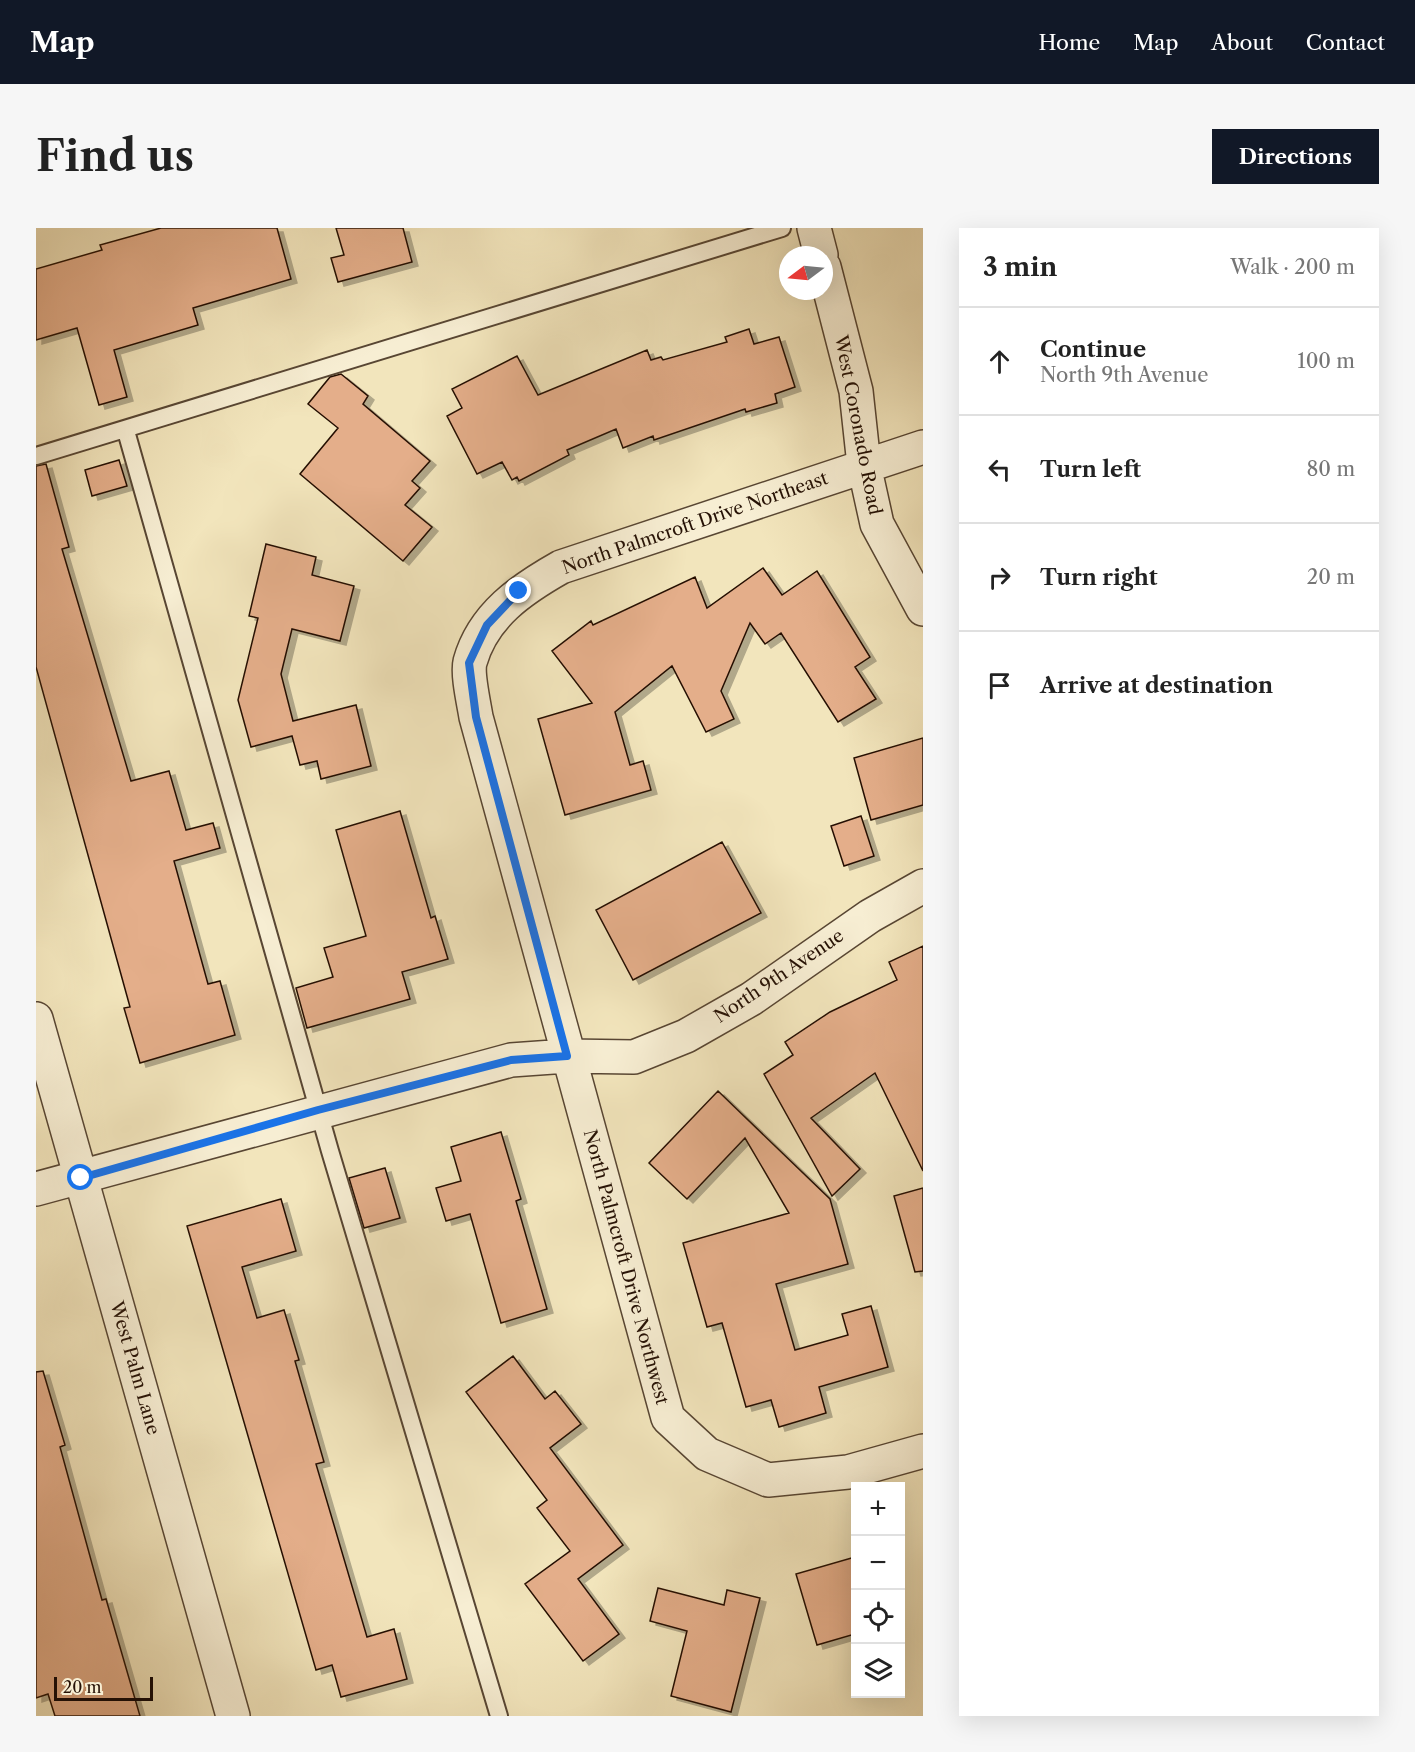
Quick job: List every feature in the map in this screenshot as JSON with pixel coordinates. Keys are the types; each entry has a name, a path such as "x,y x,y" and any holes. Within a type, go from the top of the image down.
{"street":[{"path":"814,228 819,246"},
{"name":"West Coronado Road","path":"832,300 855,391 864,465 877,524 923,609"},
{"name":"North Palmcroft Drive Northeast","path":"567,1056 476,717 469,663 487,625 519,591 561,567 923,447"},
{"name":"North 9th Avenue","path":"36,1189 318,1110 511,1060 567,1056 634,1057 686,1036 751,999 870,916 923,886"},
{"name":"West Palm Lane","path":"36,1019 233,1716"},
{"name":"North Palmcroft Drive Northwest","path":"567,1056 668,1418 707,1455 768,1480 848,1472 923,1451"}],"lane":[{"path":"36,456 126,431 782,228"},
{"path":"126,431 318,1110 499,1716"}],"building":[{"path":"161,228 277,228 291,279 193,308 198,325 114,350 127,397 99,405 77,328 36,340 36,269 102,250 100,245"},
{"path":"336,228 403,228 412,262 338,282 331,258 344,255"},
{"path":"749,329 754,344 779,337 795,387 775,394 777,403 746,412 745,409 654,440 653,436 623,448 616,429 567,450 569,455 519,481 517,477 512,480 502,462 477,474 447,416 462,408 452,389 517,356 538,395 647,350 651,360 661,357 663,360 727,342 725,337"},
{"path":"341,374 368,396 363,404 430,461 412,481 420,488 405,505 432,527 403,561 300,474 338,428 308,404 330,377"},
{"path":"119,460 127,486 92,496 85,470"},
{"path":"46,464 69,547 62,549 131,781 169,771 186,830 213,823 220,848 174,861 208,984 220,981 235,1035 140,1063 124,1008 130,1007 36,667 36,466"},
{"path":"266,544 316,557 312,575 354,586 340,641 292,629 281,674 293,721 356,705 371,766 321,779 317,761 300,765 292,736 251,747 238,700 258,618 249,616"},
{"path":"763,568 782,595 817,571 870,657 855,667 876,699 838,722 781,633 765,644 750,623 721,691 734,719 706,732 672,666 615,712 630,765 643,761 651,790 565,815 538,719 592,703 552,651 591,621 593,625 695,577 707,608"},
{"path":"923,738 923,805 871,820 854,758"},
{"path":"400,811 431,918 435,916 448,959 402,972 410,999 307,1028 296,988 333,977 324,948 366,936 336,830"},
{"path":"861,816 874,856 844,866 831,826"},
{"path":"722,842 761,913 633,980 596,910"},
{"path":"923,946 923,1171 875,1073 811,1118 860,1169 832,1196 764,1074 793,1055 785,1042 830,1012 897,980 889,962"},
{"path":"718,1091 830,1199 848,1264 776,1284 795,1350 848,1335 842,1314 871,1306 888,1367 819,1387 826,1413 779,1427 771,1400 746,1407 722,1323 707,1327 683,1243 789,1213 745,1138 687,1199 649,1163"},
{"path":"501,1132 521,1199 516,1201 547,1309 501,1323 470,1214 446,1221 436,1188 461,1181 451,1147"},
{"path":"385,1168 400,1218 364,1228 349,1178"},
{"path":"923,1188 923,1271 915,1272 894,1196"},
{"path":"281,1199 296,1251 242,1267 257,1318 284,1310 299,1360 295,1361 324,1462 316,1464 367,1637 394,1629 407,1679 341,1697 332,1665 316,1670 187,1226"},
{"path":"513,1356 545,1399 555,1391 581,1424 550,1448 623,1545 578,1579 619,1634 583,1661 525,1584 570,1551 537,1508 547,1500 466,1392"},
{"path":"43,1371 65,1445 60,1447 102,1600 106,1599 140,1716 55,1716 48,1694 36,1698 36,1372"},
{"path":"851,1558 851,1635 817,1645 796,1574"},
{"path":"658,1588 724,1605 727,1590 760,1598 731,1712 671,1696 687,1631 650,1621"}],"route":[{"path":"81,1178 318,1110 511,1060 567,1056 476,717 469,663 487,625 519,591"}]}
